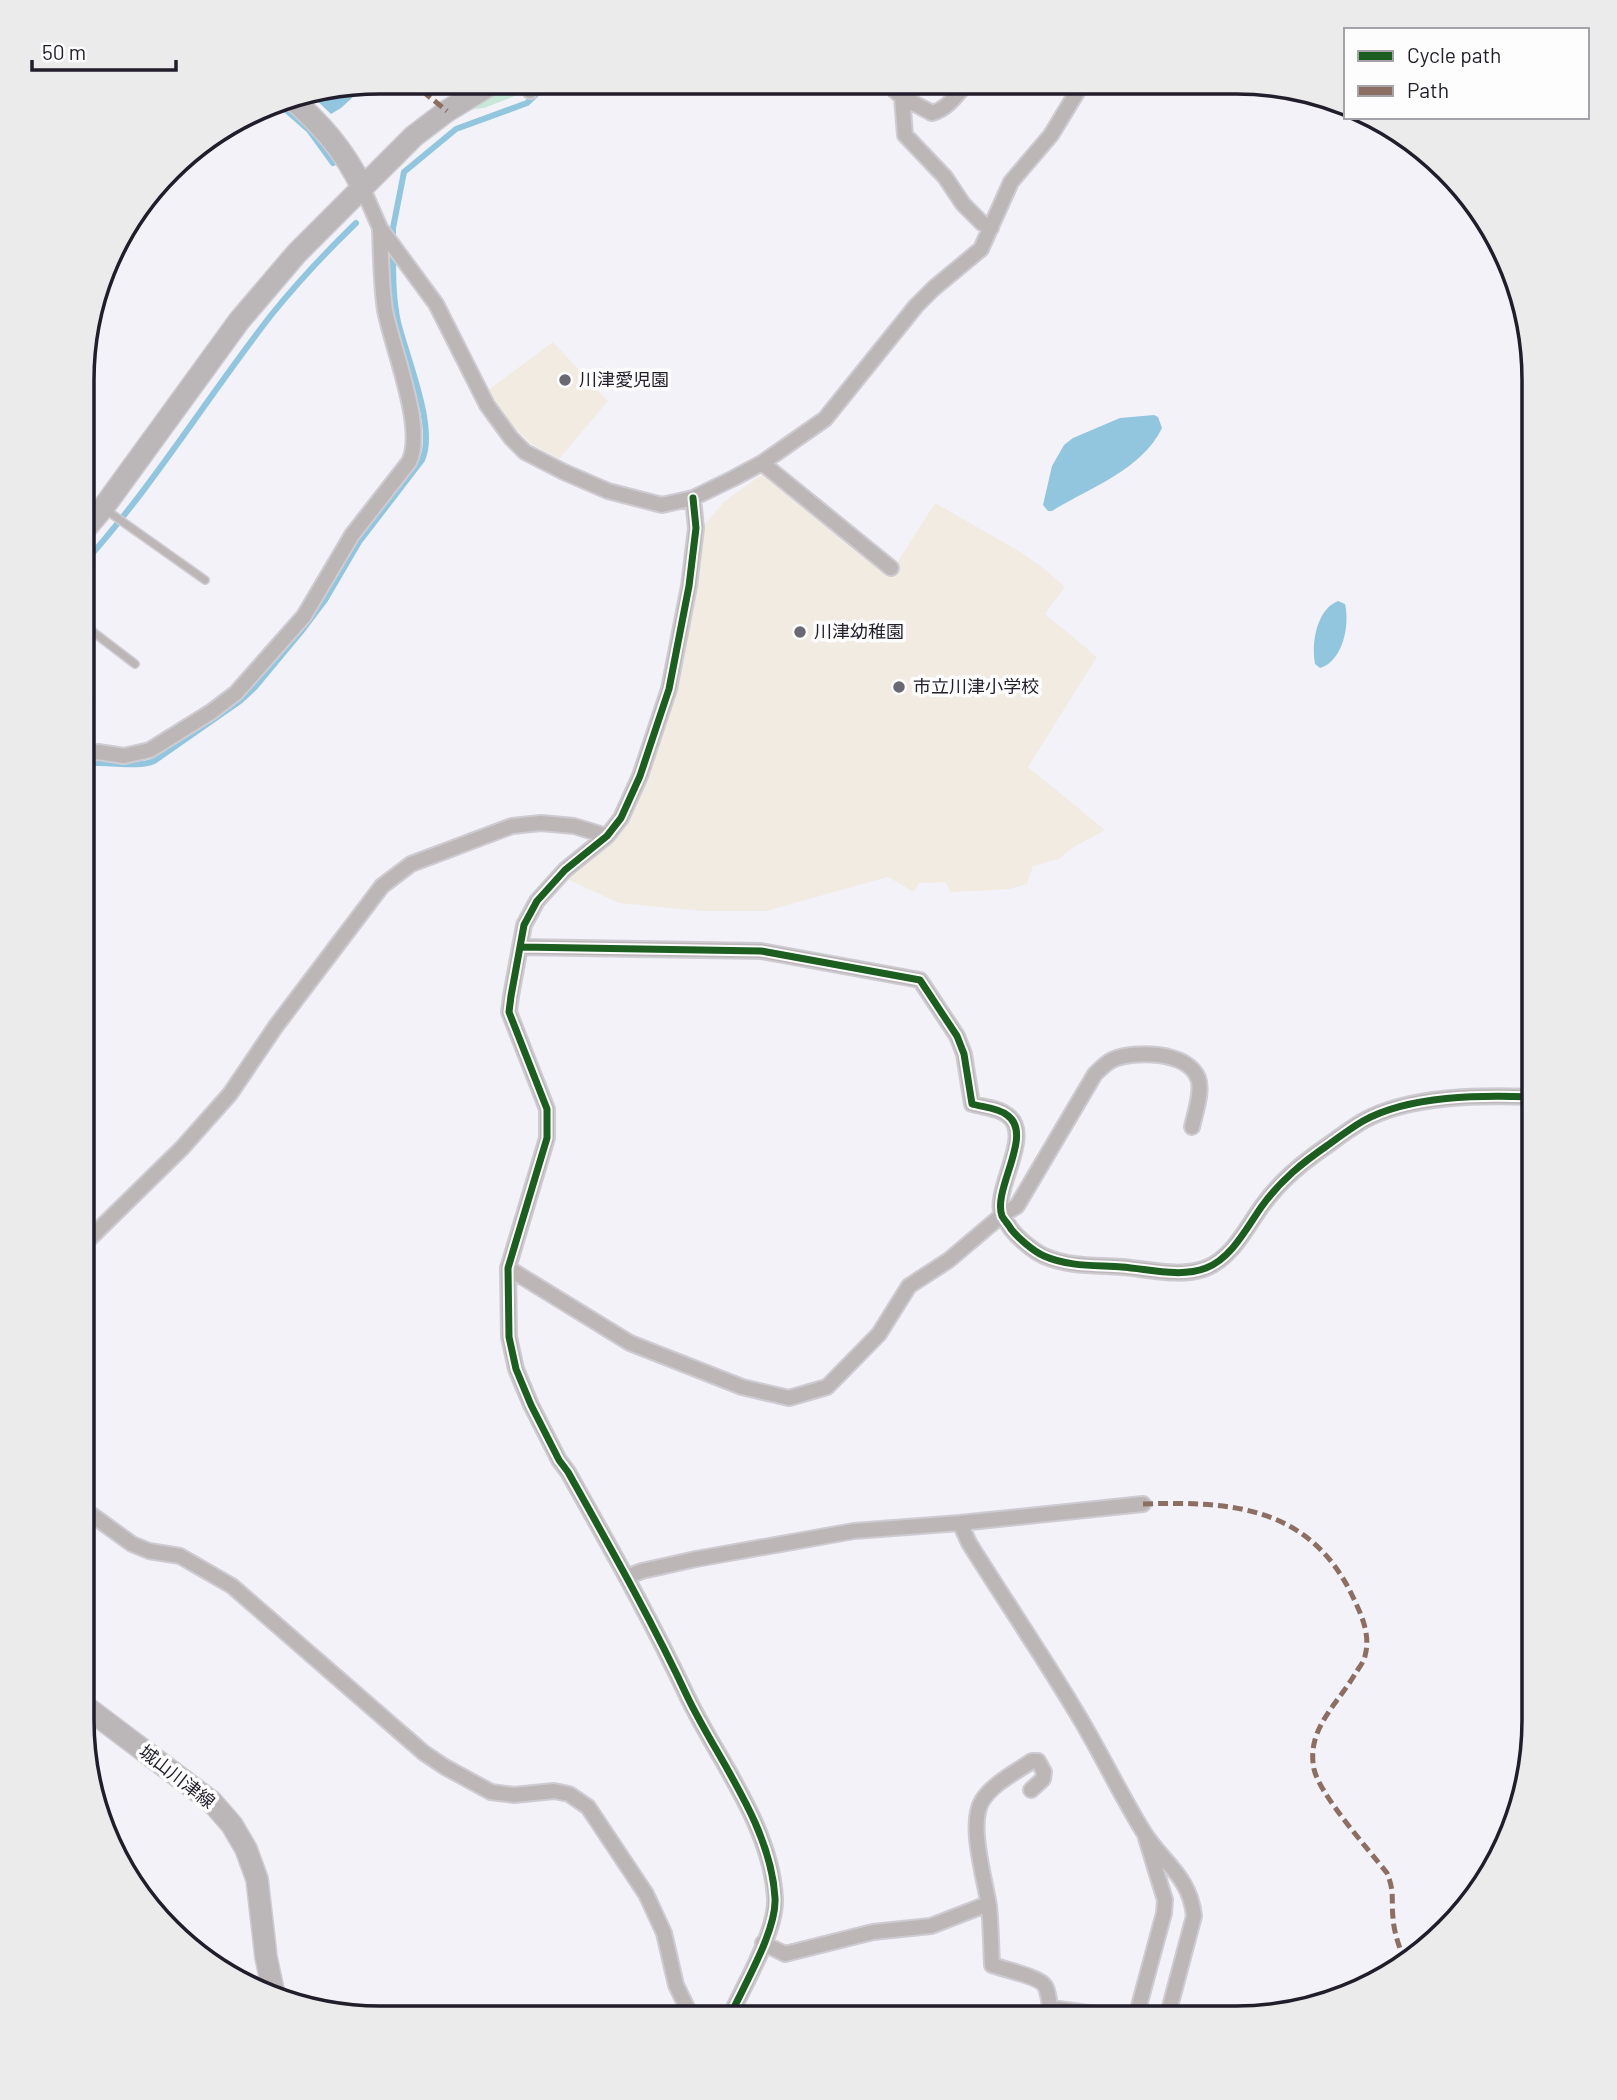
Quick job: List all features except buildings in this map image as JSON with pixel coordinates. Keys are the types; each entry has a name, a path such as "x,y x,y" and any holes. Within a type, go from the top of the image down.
{"street":[{"path":"94,525 115,516 239,321 297,253 414,136 476,94"},
{"path":"895,94 905,135 945,177 962,204 991,228"},
{"path":"903,94 932,113 940,111 957,94"},
{"path":"300,106 317,120 337,144 388,240 436,304 487,405 511,438 526,452 608,491 662,505 693,498 762,463 825,419 916,306 981,249 1011,182 1051,135 1076,94"},
{"path":"94,752 124,756 150,750 236,693 304,616 352,535 409,462 414,451 414,430 385,310 388,240"},
{"path":"762,463 891,568"},
{"path":"693,498 696,528 689,586 669,689 640,776 621,818 607,836 565,870 537,901 524,926 509,1012 547,1109 547,1138 509,1268 509,1337 516,1369 531,1405 748,1808 762,1844 775,1897 773,1920 735,2006"},
{"path":"94,1234 181,1148 230,1094 276,1026 382,886 411,864 512,826 541,823 574,826 607,836"},
{"path":"521,947 761,951 920,980 934,1005 957,1036 964,1054 972,1104 1007,1114 1015,1123 1017,1138 1001,1200 1002,1215 1014,1232 1042,1255 1076,1265 1124,1267 1156,1272 1186,1272 1205,1268 1222,1260 1277,1185 1296,1167 1363,1121 1395,1107 1410,1104 1486,1095 1522,1096"},
{"path":"509,1268 630,1343 742,1387 789,1398 827,1387 878,1334 909,1286 949,1260 1002,1215 1017,1206 1094,1074 1112,1060 1134,1055 1162,1055 1186,1064 1198,1078 1199,1096 1192,1127"},
{"path":"626,1577 696,1559 854,1531 1143,1504"},
{"path":"94,1516 132,1544 149,1551 180,1556 232,1586 424,1753 478,1787 499,1794 514,1795 554,1791 569,1794 588,1807 646,1894 664,1933 676,1985 686,2006"},
{"path":"960,1523 969,1543 1076,1710 1145,1834 1174,1869 1193,1901 1194,1916 1170,2006"},
{"name":"城山川津線","path":"94,1713 212,1802 232,1825 246,1849 257,1879 272,1984"},
{"path":"1031,1790 1042,1779 1044,1772 1038,1761 1032,1760 988,1793 981,1802 977,1812 979,1860 989,1906 992,1965 1041,1981 1047,1988 1050,2006"},
{"path":"1139,2006 1164,1913 1165,1900 1145,1834"},
{"path":"763,1943 785,1954 873,1932 931,1926 989,1906"}],"lane":[{"path":"115,516 205,580"},
{"path":"94,633 135,664"}],"shaded area":[{"path":"553,342 608,401 559,459 530,443 513,426 488,390"},
{"path":"767,474 890,574 935,503 1019,551 1065,587 1045,614 1097,657 1028,767 1105,830 1072,848 1059,859 1033,866 1027,884 1010,889 951,892 945,882 919,883 914,892 888,877 766,911 703,911 619,903 567,879 614,840 630,820 640,798 677,688 693,607 705,524 725,501 760,476"}],"green space":[{"path":"493,94 520,94 484,108 467,110"}],"water":[{"path":"354,96 341,108 331,114 318,101"},
{"path":"1154,415 1158,417 1162,428 1142,455 1113,477 1048,511 1043,505 1052,466 1064,445 1073,438 1120,418"},
{"path":"1338,601 1345,604 1346,612 1343,641 1334,658 1320,668 1315,664 1314,656 1317,628 1325,611"}],"waterway":[{"path":"393,240 404,172 456,129 527,103 536,94"},
{"path":"287,110 309,130 333,163"},
{"path":"94,551 134,503 272,314 312,267 356,223"},
{"path":"94,763 136,764 154,761 240,701 304,628 325,600 359,542 422,460 426,446 426,430 419,392 396,313 393,251"}],"marked path":[{"path":"426,94 447,111"},
{"path":"1143,1504 1206,1504 1236,1508 1264,1515 1290,1526 1313,1543 1334,1565 1352,1595 1362,1617 1367,1648 1361,1665 1319,1730 1314,1742 1314,1769 1325,1793 1387,1873 1392,1891 1395,1930 1402,1953"}],"cycle path":[{"path":"693,498 696,528 689,586 669,689 640,776 621,818 607,836 565,870 537,901 524,925 509,1012 547,1109 547,1138 508,1268 509,1337 516,1369 531,1405 645,1612 700,1721 754,1819 764,1845 771,1871 774,1911 765,1941 735,2006"},
{"path":"521,947 761,951 920,980 957,1036 964,1054 972,1104 1000,1111 1014,1124 1017,1135 1002,1192 1002,1216 1014,1233 1035,1251 1053,1260 1073,1264 1175,1273 1206,1268 1231,1250 1269,1197 1292,1173 1363,1121 1381,1112 1424,1101 1522,1097"}],"place":[{"name":"川津愛児園","path":"565,380"},
{"name":"川津幼稚園","path":"800,632"},
{"name":"市立川津小学校","path":"899,687"}]}
